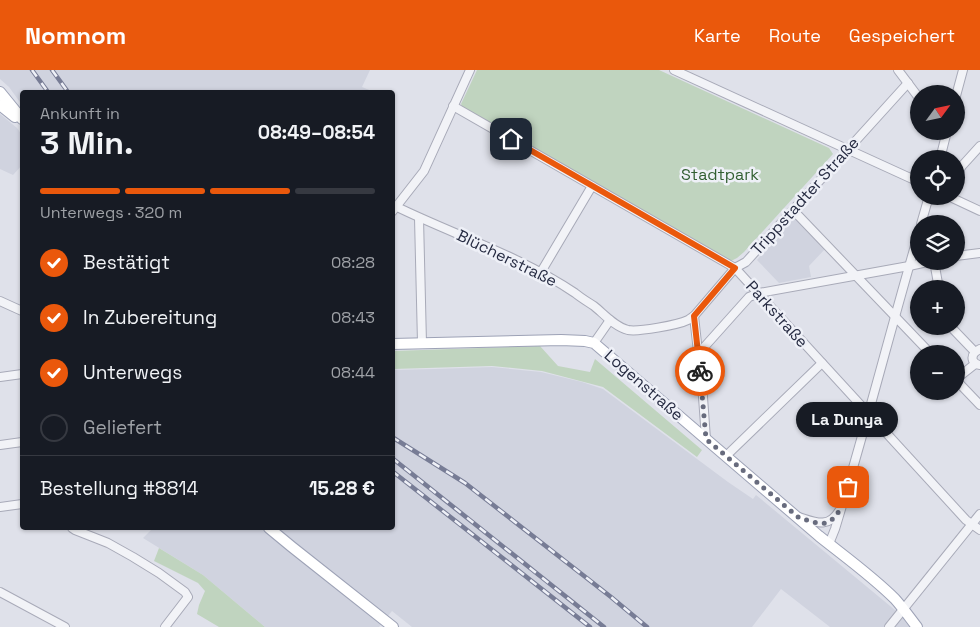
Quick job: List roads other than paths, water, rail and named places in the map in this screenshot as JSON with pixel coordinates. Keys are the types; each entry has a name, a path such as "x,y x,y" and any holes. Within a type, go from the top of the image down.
{"main road":[{"path":"0,92 2,101 20,122"},
{"path":"2,101 20,117"},
{"path":"395,344 561,340 594,343"},
{"name":"Logenstraße","path":"594,343 889,594 917,627"},
{"path":"272,530 393,627"}],"street":[{"path":"395,210 424,171 470,70"},
{"path":"674,70 910,178"},
{"path":"685,75 692,70"},
{"path":"898,70 910,86"},
{"path":"959,85 963,70"},
{"name":"Trippstadter Straße","path":"694,316 735,268 746,262 908,83"},
{"name":"Parkstraße","path":"453,106 735,268 966,520 980,530"},
{"path":"965,160 980,146"},
{"path":"541,272 592,186"},
{"path":"965,204 980,211"},
{"name":"Blücherstraße","path":"395,210 419,218 511,257 541,272 559,282 610,320"},
{"path":"793,210 922,345"},
{"path":"419,218 422,344"},
{"path":"965,255 980,253"},
{"path":"829,544 869,414 894,315 910,263"},
{"path":"698,354 749,297 759,293 909,266"},
{"path":"0,301 20,311"},
{"path":"594,343 610,320 628,330 639,330 681,322 694,316 706,439"},
{"path":"960,335 977,350 972,357 973,361 978,365 965,374"},
{"path":"726,456 822,363"},
{"path":"0,377 20,374"},
{"path":"965,389 980,405"},
{"path":"0,445 20,442"},
{"path":"0,507 20,504"},
{"path":"798,517 825,523 835,517 842,505"},
{"path":"889,627 980,514"},
{"path":"75,530 108,543 160,573 186,592 188,597 165,627"},
{"path":"0,592 65,627"}],"railway":[{"path":"32,70 47,90"},
{"path":"52,70 67,90"},
{"path":"395,439 465,483 647,627"},
{"path":"395,460 604,627"},
{"path":"395,473 590,627"}],"place":[{"name":"La Dunya","path":"848,487"}],"park label":[{"name":"Stadtpark","path":"720,174"}]}
